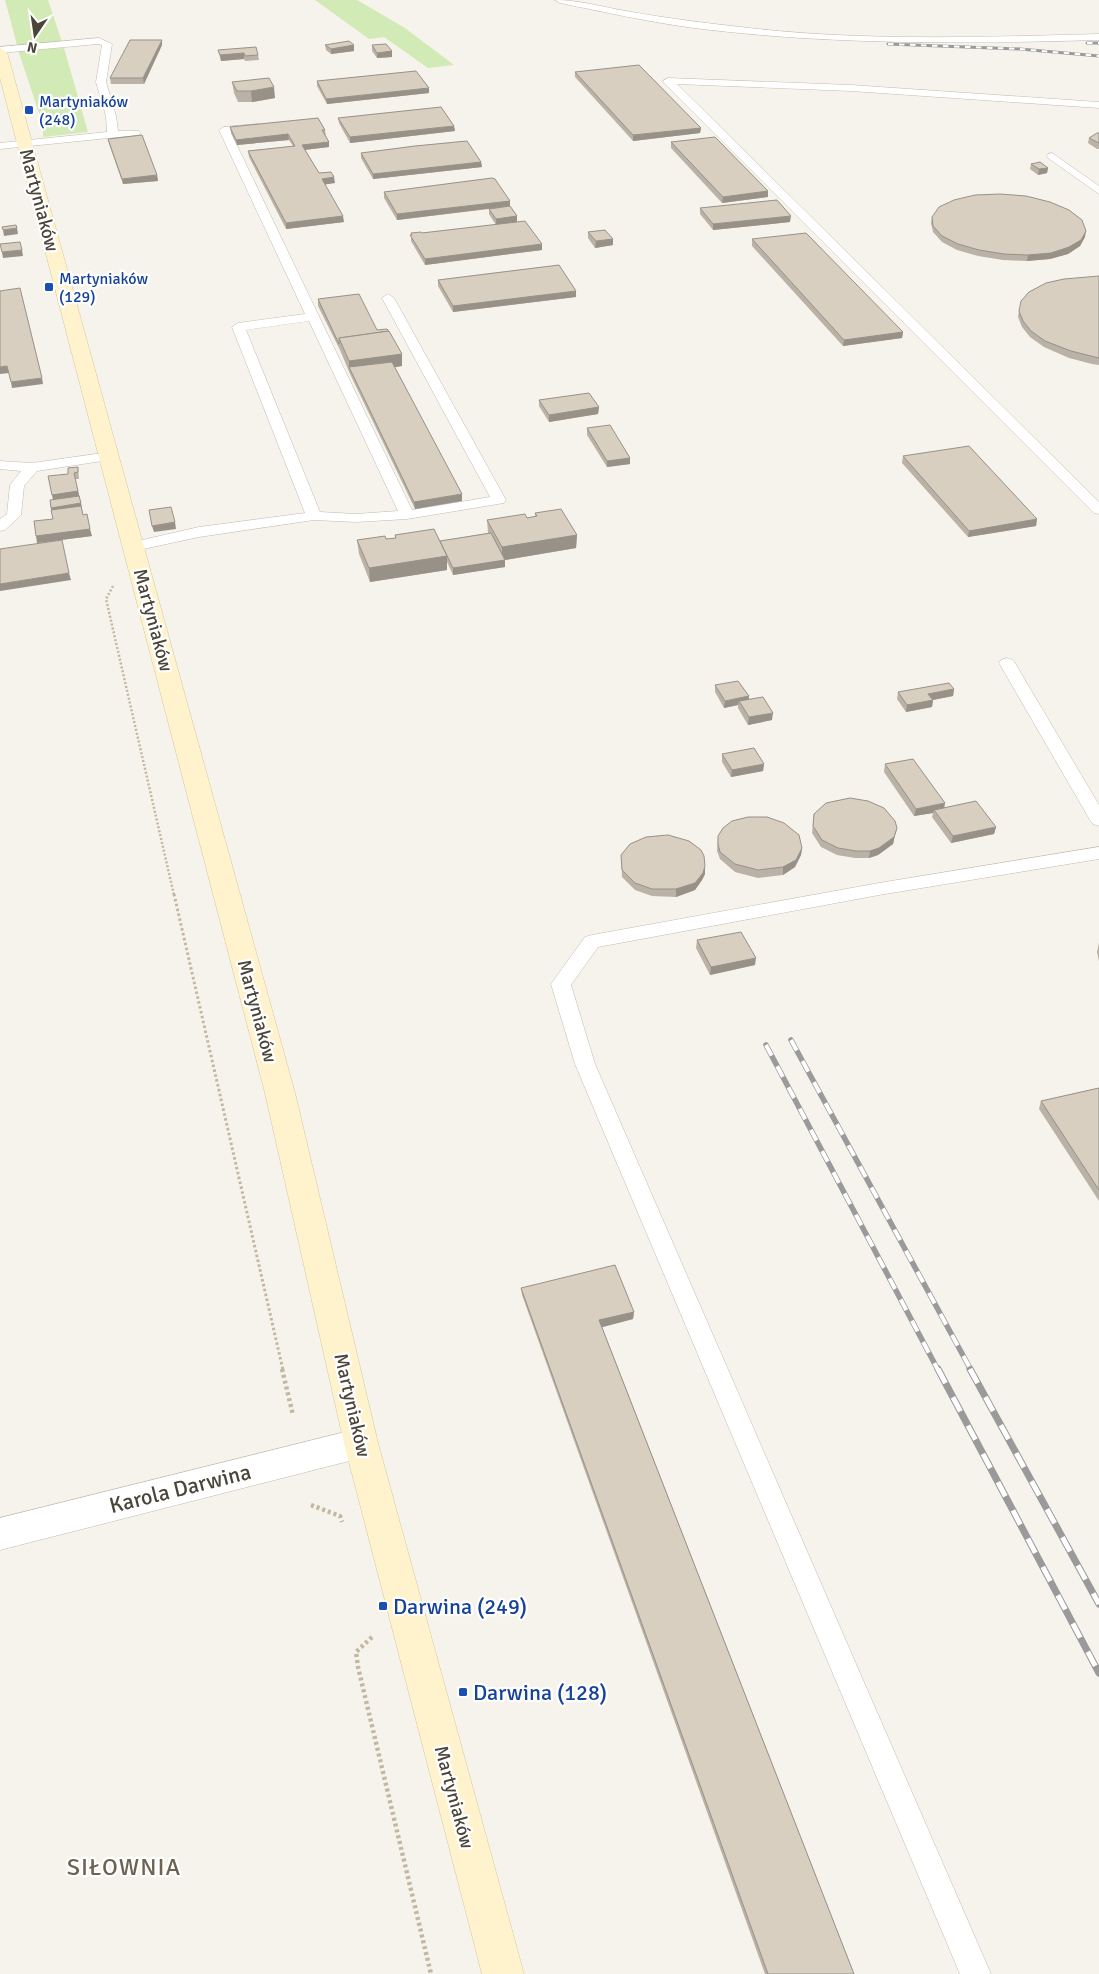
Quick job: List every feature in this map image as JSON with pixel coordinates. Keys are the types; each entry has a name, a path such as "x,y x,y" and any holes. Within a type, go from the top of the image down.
{"main road":[{"name":"Martyniaków","path":"0,51 12,145 110,456 280,1093 361,1443 502,1974"}],"street":[{"name":"Karola Darwina","path":"0,1534 361,1443"}],"lane":[{"path":"560,0 654,20 777,34 896,39 1099,37"},
{"path":"0,51 99,42 107,44 101,82 111,116 113,135"},
{"path":"1099,105 852,88 668,81 1099,510"},
{"path":"271,126 224,130 407,515"},
{"path":"12,145 135,132"},
{"path":"1052,156 1099,191"},
{"path":"134,546 199,532 314,516 356,518 407,515 499,500 388,298"},
{"path":"312,316 238,327 314,516"},
{"path":"0,465 32,467 110,456"},
{"path":"0,527 14,515 17,485 32,467"},
{"path":"1007,663 1099,820"},
{"path":"976,1974 585,1064 561,984 592,942 879,889 1099,853"}],"path":[{"path":"116,580 106,599 293,1415"},
{"path":"311,1505 340,1516 344,1525"},
{"path":"372,1637 356,1652 358,1667 432,1974"}],"green space":[{"path":"5,0 48,0 62,42 17,45"},
{"path":"315,0 357,0 405,28 454,65 428,68 384,37 369,39"},
{"path":"64,48 88,132 43,137 43,126 69,123 66,113 40,116 18,50"}],"water":[{"path":"66,113 70,123 43,126 40,116"}],"building":[{"path":"130,40 162,40 143,78 110,78"},
{"path":"349,41 354,45 331,49 325,45"},
{"path":"386,44 392,51 377,53 372,45"},
{"path":"256,47 258,55 245,56 244,53 220,55 218,50"},
{"path":"639,65 701,128 633,135 575,72"},
{"path":"416,71 429,88 326,99 317,81"},
{"path":"269,78 274,87 251,91 237,91 232,82"},
{"path":"441,107 454,126 350,137 338,118"},
{"path":"318,118 329,142 302,145 319,173 331,172 334,177 322,179 343,216 286,223 248,151 295,146 288,134 236,140 230,127"},
{"path":"1099,133 1099,143 1089,138"},
{"path":"142,135 157,175 122,179 108,139"},
{"path":"715,137 768,191 723,197 671,142"},
{"path":"467,141 481,162 373,174 361,153 415,146"},
{"path":"1040,162 1048,168 1039,169 1031,164"},
{"path":"495,179 510,201 397,214 384,192"},
{"path":"975,195 1026,196 1050,202 1069,210 1082,220 1086,231 1081,240 1069,247 1051,253 1028,255 1004,254 958,244 942,236 933,226 932,217 939,207 954,200"},
{"path":"777,200 791,216 713,224 700,208"},
{"path":"510,206 517,216 496,219 489,209"},
{"path":"525,221 542,244 425,259 410,235 412,235 411,233"},
{"path":"16,225 17,228 3,230 2,227"},
{"path":"605,230 613,239 596,241 588,232"},
{"path":"806,233 903,332 844,340 752,239"},
{"path":"20,242 22,250 2,252 0,244"},
{"path":"559,265 576,291 453,306 438,280"},
{"path":"1099,276 1099,358 1071,351 1045,341 1031,331 1023,321 1019,311 1021,301 1029,292 1046,283 1064,279"},
{"path":"20,288 42,378 11,382 7,366 0,367 0,291"},
{"path":"359,294 377,330 387,329 389,331 339,338 339,344 318,299"},
{"path":"389,331 402,354 349,361 339,338"},
{"path":"392,362 462,494 414,502 349,367"},
{"path":"589,393 599,407 549,415 539,400"},
{"path":"610,425 630,458 607,461 587,428"},
{"path":"969,446 1037,519 969,531 903,456"},
{"path":"78,467 78,472 74,473 78,491 52,495 48,476 68,474 68,468"},
{"path":"79,496 81,503 51,508 50,500"},
{"path":"81,506 83,515 87,514 90,529 36,536 34,521 53,519 51,510"},
{"path":"171,507 175,522 152,526 149,510"},
{"path":"561,509 577,535 502,547 487,520 525,514 527,518 537,516 535,513"},
{"path":"434,529 447,556 369,568 357,540 385,536 386,539 396,538 395,535"},
{"path":"491,533 505,560 453,568 440,541"},
{"path":"62,540 69,573 0,584 0,549"},
{"path":"738,681 749,696 725,701 715,685"},
{"path":"949,683 954,689 928,694 933,700 907,705 898,692"},
{"path":"763,697 773,713 749,717 739,701"},
{"path":"754,748 764,764 732,770 722,754"},
{"path":"913,759 945,803 916,809 885,764"},
{"path":"850,798 868,801 884,808 895,821 897,828 894,837 879,848 870,851 838,848 822,840 813,826 814,814 826,803"},
{"path":"976,801 996,827 953,836 934,810"},
{"path":"748,817 767,817 784,823 799,835 802,848 796,860 783,867 758,870 735,864 720,852 718,836 723,828 732,821"},
{"path":"668,835 689,841 701,850 705,866 703,873 695,883 676,889 652,889 635,883 622,870 621,855 630,844 646,837"},
{"path":"741,932 756,958 711,967 697,940"},
{"path":"1099,1088 1099,1190 1041,1101"},
{"path":"615,1265 634,1312 599,1320 854,1974 768,1974 521,1288"}],"railway":[{"path":"1087,43 1099,43"},
{"path":"888,44 1020,49 1099,56"},
{"path":"791,1040 971,1370"},
{"path":"766,1045 938,1370"},
{"path":"938,1369 1099,1673"},
{"path":"970,1369 1099,1604"}],"place":[{"name":"Martyniaków (248)","path":"29,110"},
{"name":"Martyniaków (129)","path":"49,287"},
{"name":"Darwina (249)","path":"383,1606"},
{"name":"Darwina (128)","path":"463,1692"}],"district":[{"name":"SIŁOWNIA","path":"124,1867"}]}
